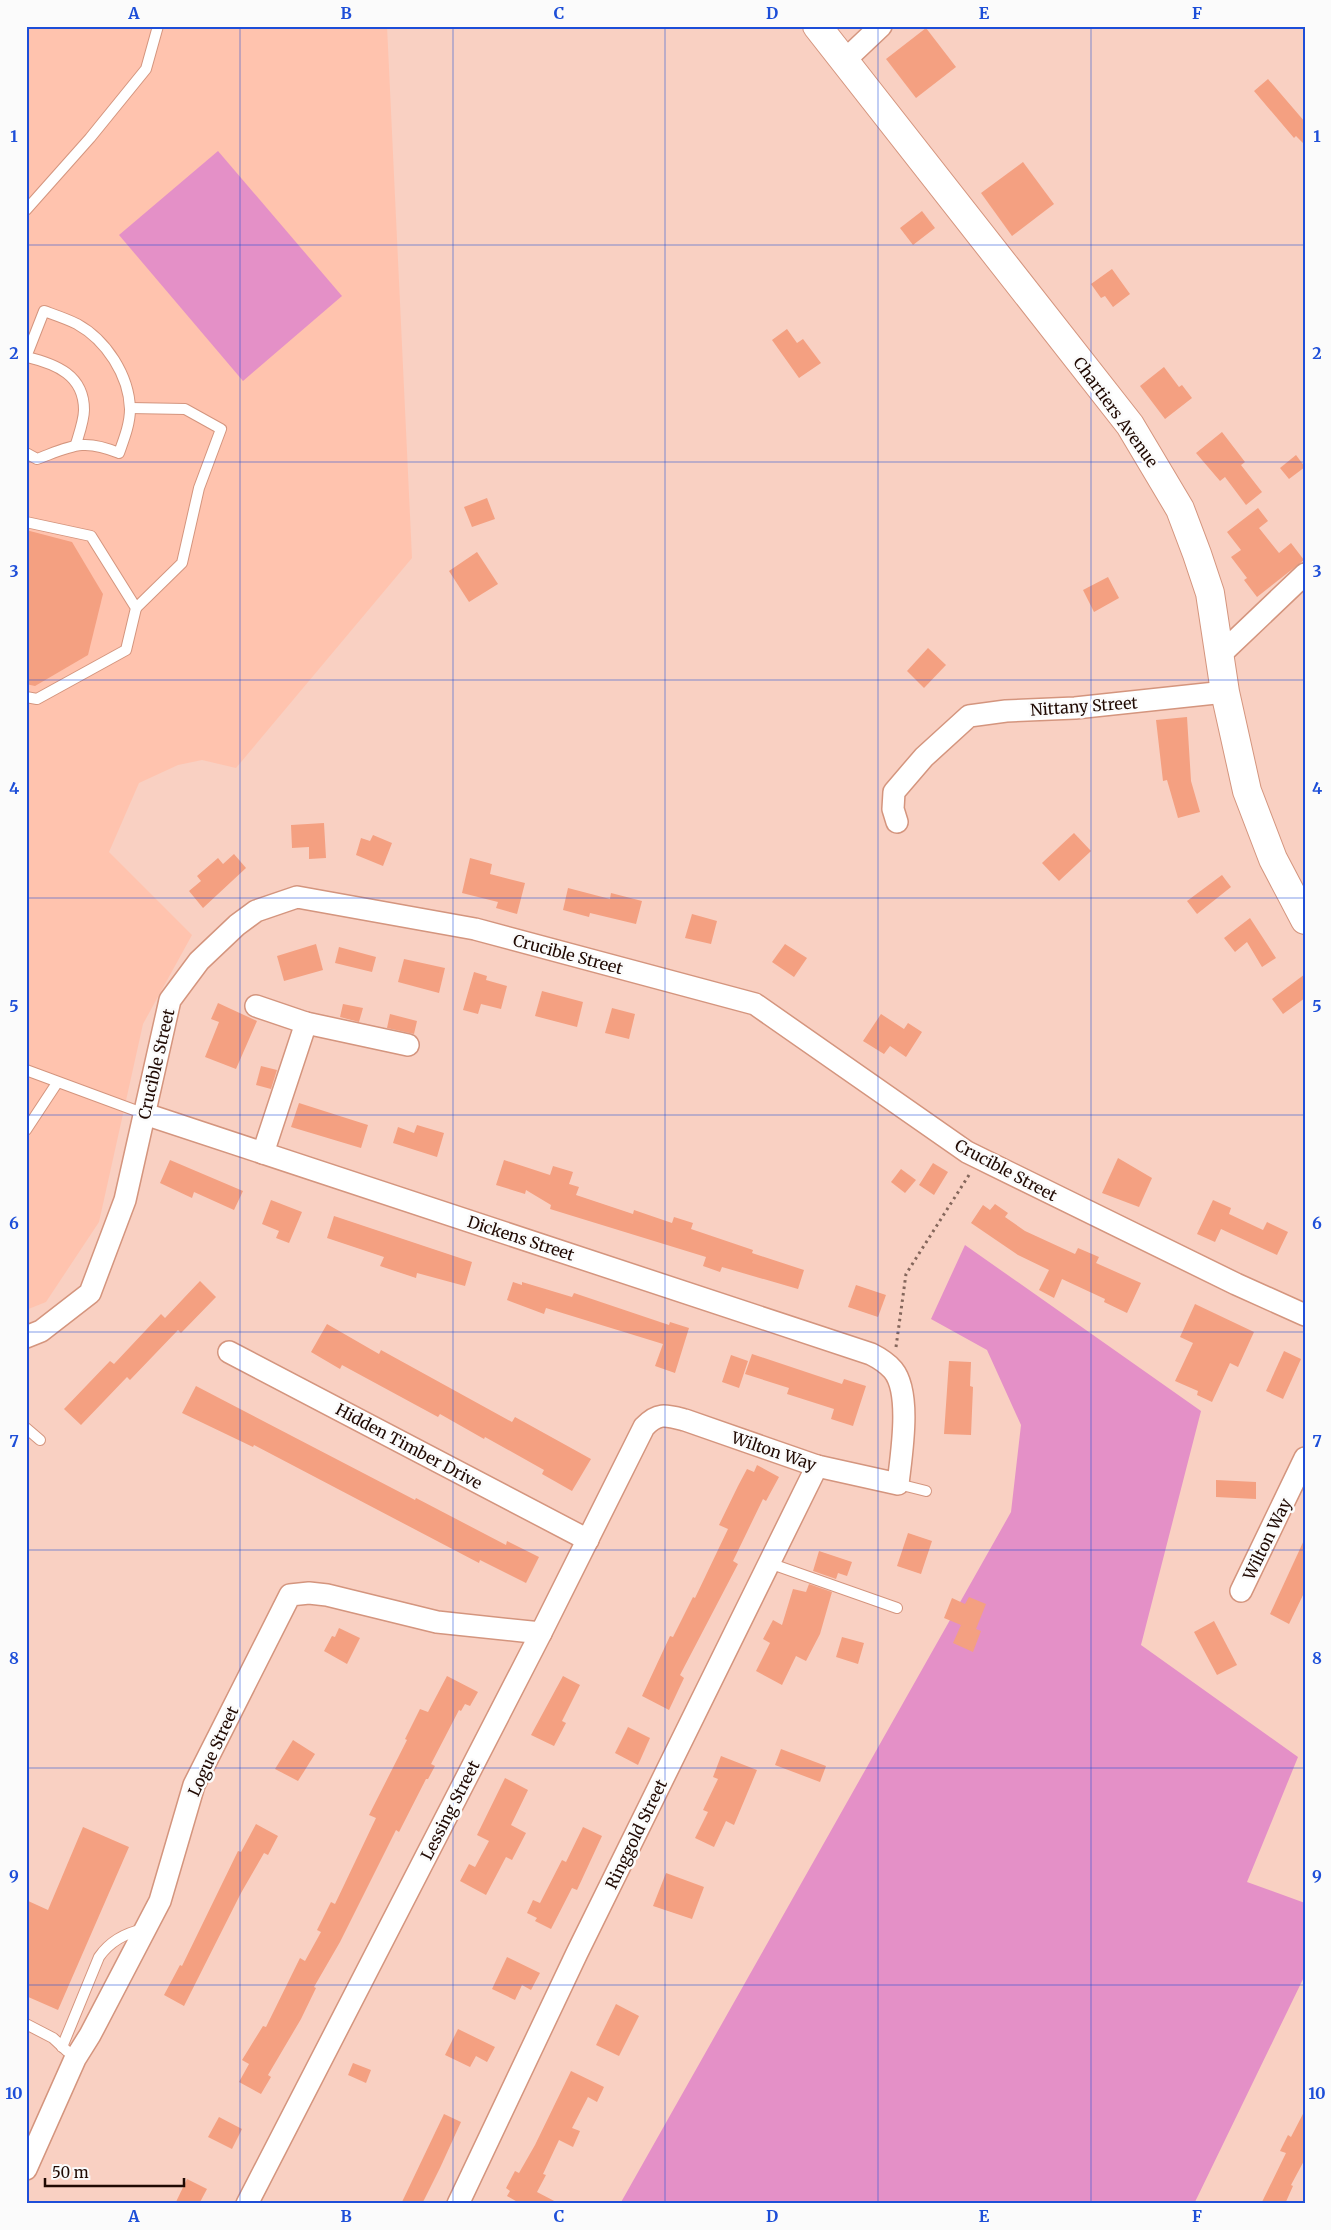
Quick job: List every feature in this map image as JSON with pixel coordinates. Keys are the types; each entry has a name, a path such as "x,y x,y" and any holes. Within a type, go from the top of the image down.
{"street":[{"name":"Chartiers Avenue","path":"817,26 1130,424 1159,470 1180,509 1210,593 1221,654 1225,692 1247,790 1273,859 1305,920"},
{"path":"844,61 881,26"},
{"path":"1221,654 1305,574"},
{"name":"Nittany Street","path":"897,822 893,809 894,792 924,757 969,716 1006,710 1075,708 1225,692"},
{"name":"Crucible Street","path":"26,1337 41,1331 90,1293 125,1200 170,1000 199,961 237,925 256,911 298,897 475,929 755,1004 967,1152 1236,1284 1305,1315"},
{"path":"256,1006 306,1023 408,1045"},
{"path":"263,1153 306,1023"},
{"name":"Dickens Street","path":"144,1114 872,1354 893,1370"},
{"name":"Hidden Timber Drive","path":"229,1352 588,1540"},
{"path":"893,1370 898,1379 903,1408 904,1436 898,1484"},
{"name":"Wilton Way","path":"652,1418 666,1415 685,1420 817,1466 898,1484"},
{"name":"Lessing Street","path":"247,2204 541,1633 644,1427 652,1418"},
{"name":"Wilton Way","path":"1241,1591 1305,1458"},
{"name":"Ringgold Street","path":"458,2204 577,1953 817,1466"},
{"name":"Logue Street","path":"26,2170 68,2053 90,2035 160,1901 194,1785 290,1595 308,1592 437,1622 541,1633"}],"lane":[{"path":"26,210 90,138 146,69 158,26"},
{"path":"26,453 37,459 76,444 102,446 119,454 127,430 130,408 122,373 104,345 77,324 44,311 27,357 51,363 70,374 80,390 84,411 76,444"},
{"path":"26,697 37,699 126,650 136,608 182,562 199,488 221,429 185,409 130,408"},
{"path":"26,522 91,536 136,608"},
{"path":"26,1070 144,1114"},
{"path":"26,1130 57,1083"},
{"path":"26,1428 40,1440"},
{"path":"898,1484 926,1490"},
{"path":"769,1563 897,1608"},
{"path":"26,2024 53,2038 68,2053"}],"path":[{"path":"893,1370 906,1274 980,1159"}],"shaded area":[{"path":"26,26 387,26 412,558 236,768 202,760 178,765 139,783 109,852 192,935 143,1024 99,1222 46,1302 26,1310"},
{"path":"218,151 342,296 243,381 119,235"},
{"path":"965,1245 1201,1411 1141,1645 1298,1757 1247,1882 1305,1903 1305,1975 1194,2204 620,2204 1011,1512 1021,1425 987,1350 931,1319"}],"building":[{"path":"926,28 956,67 916,98 886,59"},
{"path":"1268,79 1305,122 1305,145 1296,136 1294,138 1254,91"},
{"path":"1023,162 1054,204 1012,236 981,193"},
{"path":"922,211 935,228 913,245 900,228"},
{"path":"1112,269 1130,294 1113,307 1105,296 1101,298 1091,284"},
{"path":"787,329 797,343 803,339 821,363 799,378 772,340"},
{"path":"1164,367 1179,387 1182,385 1192,398 1165,419 1140,386"},
{"path":"1222,432 1245,462 1241,465 1262,492 1246,505 1225,477 1220,481 1196,453"},
{"path":"1296,455 1305,467 1289,479 1280,468"},
{"path":"487,498 495,519 472,527 464,507"},
{"path":"1258,508 1268,521 1259,528 1279,553 1291,543 1304,560 1257,597 1244,580 1247,578 1231,557 1241,550 1227,532"},
{"path":"26,530 72,542 103,594 88,655 35,686 26,684"},
{"path":"477,552 498,584 469,602 449,571"},
{"path":"1108,577 1119,598 1094,612 1083,590"},
{"path":"928,648 946,665 924,688 907,671"},
{"path":"1187,717 1191,781 1200,812 1178,818 1167,780 1163,781 1156,720"},
{"path":"324,823 326,858 309,859 309,847 292,848 291,825"},
{"path":"1074,833 1091,851 1059,881 1042,863"},
{"path":"373,835 392,843 383,866 356,855 361,838 370,841"},
{"path":"234,854 246,868 203,908 189,891 201,881 197,876 218,858 223,864"},
{"path":"470,858 492,864 490,874 525,883 517,914 496,908 498,902 462,893"},
{"path":"1222,875 1231,887 1197,914 1187,901"},
{"path":"568,888 610,899 611,893 642,901 636,924 590,913 589,917 563,910"},
{"path":"692,914 717,921 711,944 685,938"},
{"path":"1250,918 1276,958 1262,967 1247,942 1235,952 1224,938"},
{"path":"316,944 323,970 284,981 277,956"},
{"path":"785,944 807,958 794,977 772,962"},
{"path":"339,947 376,957 372,972 335,963"},
{"path":"404,959 445,968 439,993 398,982"},
{"path":"474,972 487,976 486,980 507,986 501,1009 481,1004 478,1014 463,1010"},
{"path":"1305,974 1305,998 1283,1014 1272,999"},
{"path":"542,991 583,1002 577,1027 535,1016"},
{"path":"218,1003 257,1021 236,1069 205,1057 219,1022 211,1019"},
{"path":"343,1004 363,1008 359,1022 340,1017"},
{"path":"612,1008 635,1014 629,1039 605,1033"},
{"path":"390,1014 417,1021 414,1034 387,1028"},
{"path":"881,1014 904,1029 908,1023 922,1032 906,1057 890,1046 884,1054 863,1041"},
{"path":"261,1066 277,1070 271,1089 256,1085"},
{"path":"299,1103 368,1125 361,1148 291,1127"},
{"path":"417,1125 444,1133 437,1157 393,1143 398,1127 414,1133"},
{"path":"1118,1158 1152,1178 1139,1207 1102,1193"},
{"path":"170,1160 243,1191 234,1210 194,1192 192,1198 160,1183"},
{"path":"504,1160 550,1175 553,1166 573,1172 569,1184 579,1187 576,1195 633,1214 634,1210 672,1223 674,1217 693,1223 691,1229 753,1250 752,1253 804,1270 798,1289 722,1267 720,1272 703,1266 706,1257 550,1209 551,1205 526,1190 525,1194 496,1185"},
{"path":"933,1163 948,1172 934,1195 919,1185"},
{"path":"901,1169 916,1180 905,1193 891,1182"},
{"path":"271,1200 302,1212 289,1243 276,1238 279,1231 262,1224"},
{"path":"1213,1200 1231,1208 1229,1214 1263,1230 1267,1222 1288,1232 1277,1255 1221,1229 1215,1242 1197,1234"},
{"path":"995,1204 1008,1213 1005,1217 1025,1231 1075,1254 1078,1248 1099,1257 1096,1263 1141,1283 1127,1313 1104,1302 1105,1299 1062,1279 1054,1298 1039,1290 1049,1270 1018,1255 971,1223 983,1205 990,1210"},
{"path":"334,1216 472,1262 465,1286 417,1273 416,1278 380,1266 384,1257 327,1238"},
{"path":"200,1281 216,1297 181,1333 178,1330 130,1380 127,1377 81,1425 64,1409 110,1361 114,1364 161,1314 165,1318"},
{"path":"513,1282 522,1285 522,1282 572,1297 574,1293 669,1325 670,1322 689,1328 675,1373 655,1366 663,1344 546,1308 544,1314 507,1300"},
{"path":"856,1285 886,1295 878,1317 848,1307"},
{"path":"1195,1304 1254,1332 1238,1367 1230,1363 1212,1402 1197,1395 1198,1391 1175,1381 1193,1343 1180,1337"},
{"path":"327,1324 379,1354 381,1350 512,1422 515,1417 591,1459 572,1491 542,1474 544,1470 485,1437 484,1439 440,1414 438,1417 342,1365 340,1369 311,1352"},
{"path":"1284,1351 1301,1359 1283,1399 1266,1391"},
{"path":"752,1354 842,1384 844,1379 866,1386 853,1426 831,1419 834,1409 787,1394 789,1388 745,1374"},
{"path":"731,1355 748,1361 739,1388 722,1382"},
{"path":"949,1361 971,1362 970,1386 973,1387 971,1435 944,1434"},
{"path":"196,1386 415,1500 416,1498 506,1545 507,1541 539,1557 526,1583 480,1560 479,1563 254,1445 253,1447 182,1413"},
{"path":"757,1465 779,1477 766,1501 763,1499 733,1561 738,1564 680,1675 684,1678 669,1710 642,1696 670,1636 673,1637 693,1597 695,1598 728,1529 719,1525 738,1486 747,1469 754,1472"},
{"path":"1216,1480 1256,1482 1256,1499 1216,1497"},
{"path":"908,1533 932,1541 921,1574 897,1566"},
{"path":"1305,1538 1305,1591 1289,1624 1270,1614"},
{"path":"819,1551 852,1562 847,1576 838,1573 836,1579 813,1571"},
{"path":"809,1584 832,1592 820,1634 806,1661 796,1656 782,1685 756,1671 770,1643 763,1639 773,1620 782,1625 793,1589 806,1592"},
{"path":"969,1597 986,1604 976,1629 981,1631 973,1652 953,1643 961,1625 944,1618 952,1598 965,1604"},
{"path":"1214,1621 1237,1665 1217,1675 1194,1632"},
{"path":"339,1628 360,1638 347,1664 324,1651 332,1636 335,1637"},
{"path":"842,1637 864,1643 858,1664 836,1657"},
{"path":"447,1676 478,1692 470,1706 465,1704 461,1711 459,1710 431,1764 435,1766 428,1779 426,1779 399,1832 396,1830 340,1942 314,1987 316,1988 301,2019 268,2075 271,2077 261,2094 239,2082 249,2064 242,2060 263,2026 266,2027 300,1958 305,1961 321,1932 317,1930 331,1902 335,1904 376,1818 369,1815 407,1740 405,1739 420,1709 428,1712"},
{"path":"563,1676 580,1685 562,1721 566,1723 554,1746 531,1735"},
{"path":"628,1727 650,1738 638,1765 615,1753"},
{"path":"293,1740 315,1754 298,1781 275,1769"},
{"path":"781,1749 826,1766 820,1782 775,1765"},
{"path":"721,1756 757,1770 734,1825 726,1821 714,1847 695,1838 708,1812 703,1810 718,1779 713,1777"},
{"path":"505,1778 528,1790 511,1825 526,1833 512,1860 506,1857 486,1895 460,1881 469,1864 475,1867 489,1841 477,1835"},
{"path":"256,1824 278,1836 268,1855 264,1853 241,1893 184,2006 164,1995 180,1965 182,1966 238,1851 241,1852"},
{"path":"83,1827 129,1847 58,2010 26,1996 26,1900 48,1910"},
{"path":"583,1827 602,1836 577,1890 572,1888 551,1929 535,1921 537,1918 527,1913 533,1900 540,1903 562,1860 566,1862"},
{"path":"666,1873 704,1887 692,1919 653,1906"},
{"path":"507,1957 540,1973 531,1990 522,1985 515,2000 492,1989"},
{"path":"616,2004 639,2016 619,2056 596,2045"},
{"path":"458,2029 495,2047 487,2062 476,2056 470,2067 445,2055"},
{"path":"353,2063 371,2070 366,2083 348,2075"},
{"path":"571,2071 604,2087 597,2102 588,2097 572,2128 580,2131 573,2147 559,2140 543,2174 546,2175 537,2192 560,2204 521,2204 507,2196 510,2191 506,2188 515,2171 519,2173 535,2145"},
{"path":"1305,2110 1305,2159 1291,2185 1293,2186 1285,2204 1261,2204 1286,2153 1280,2151 1288,2135 1291,2137"},
{"path":"444,2114 461,2122 440,2168 422,2204 401,2204"},
{"path":"219,2117 242,2129 232,2149 208,2137"},
{"path":"187,2179 207,2189 199,2204 175,2204"}]}
